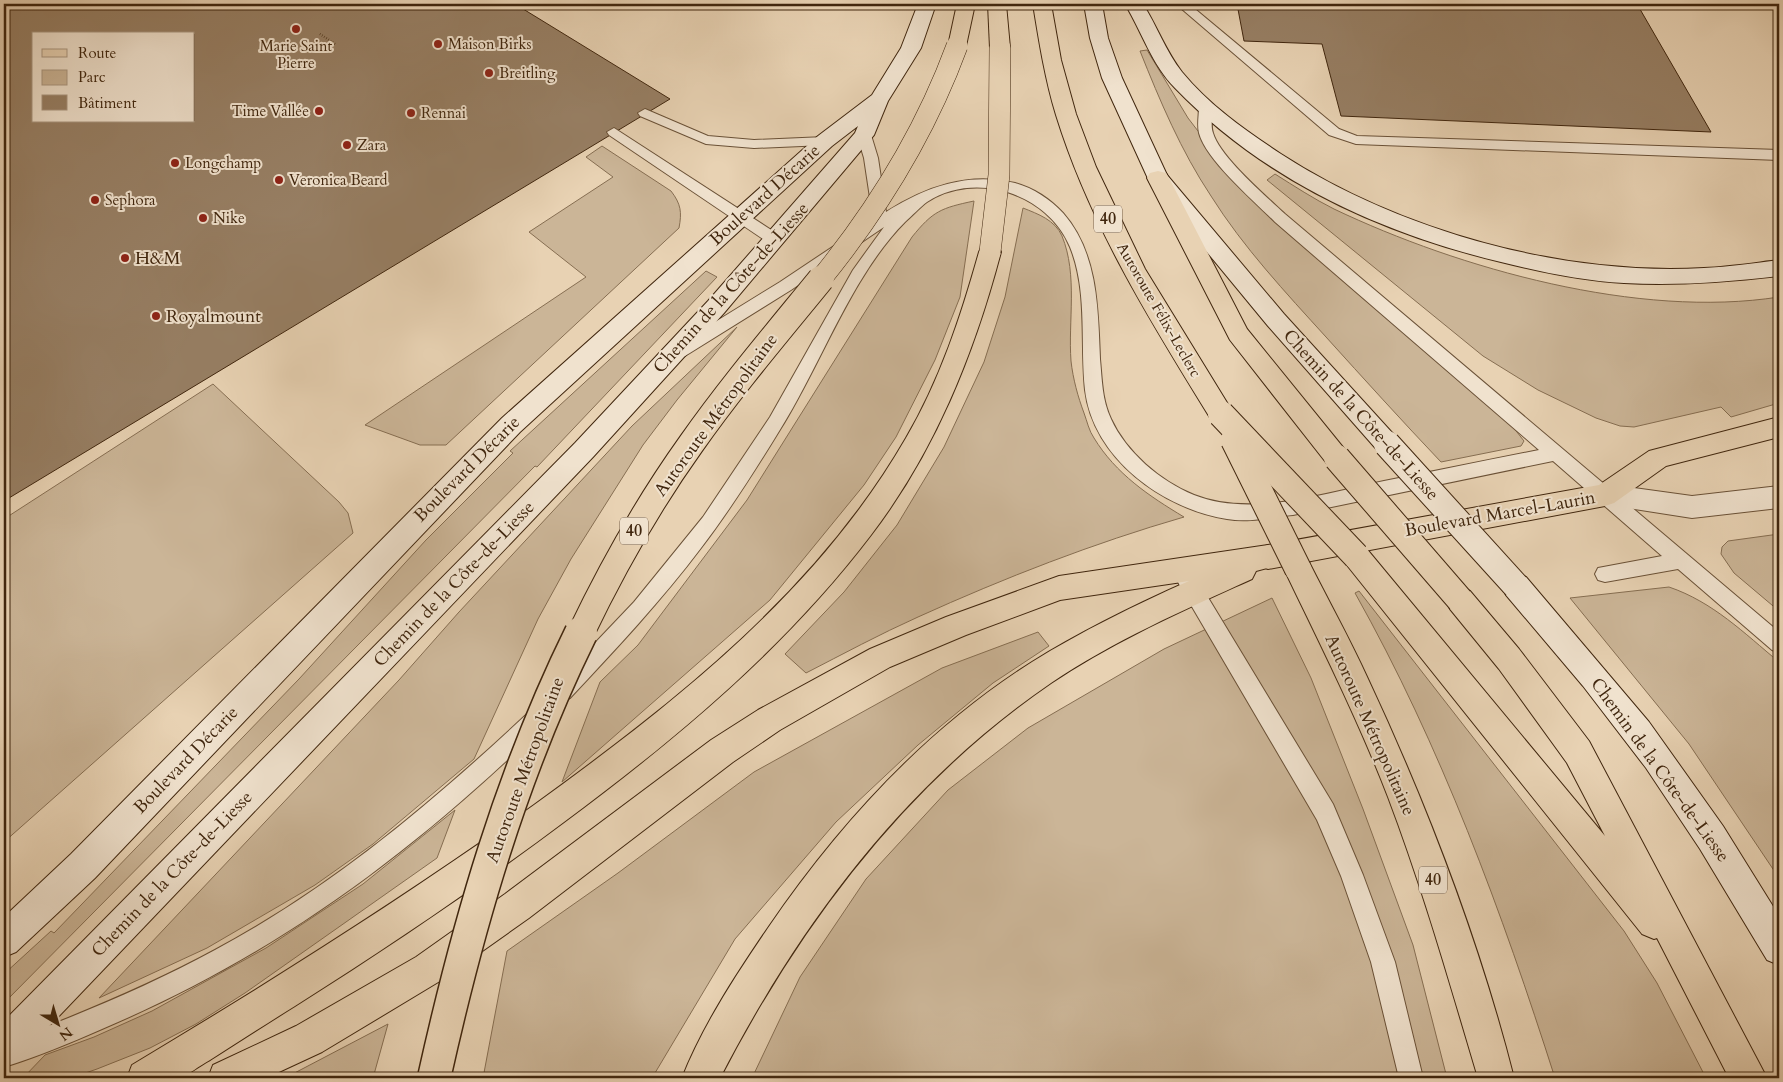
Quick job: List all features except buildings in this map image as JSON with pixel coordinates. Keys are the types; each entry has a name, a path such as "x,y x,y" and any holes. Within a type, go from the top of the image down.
{"main road":[{"name":"Boulevard Décarie","path":"4,940 83,866 482,453 588,354 742,218 825,141 879,99 911,48 927,4"},
{"name":"Autoroute Métropolitaine","path":"434,1078 477,902 541,723 584,623 622,552 690,446 734,384 833,263 899,170 917,138 948,69 957,46 966,4"},
{"path":"145,1078 300,984 478,865 564,803 687,709 767,636 832,565 861,528 900,472 920,438 962,349 980,293 990,252 999,194 1002,137 997,4"},
{"name":"Autoroute Félix-Leclerc","path":"1042,4 1050,56 1063,106 1101,204 1150,301 1221,414"},
{"name":"Chemin de la Côte-de-Liesse","path":"1093,4 1099,38 1112,78 1158,178 1282,327 1516,586 1599,682 1639,733 1720,851 1779,948"},
{"path":"1134,4 1173,72 1206,106 1259,149 1331,193 1388,220 1460,244 1550,265 1622,274 1693,277 1756,272 1779,268"},
{"name":"Chemin de la Côte-de-Liesse","path":"4,1047 584,450 668,359 864,135 879,99"},
{"path":"1158,178 1238,334 1271,378 1509,659 1578,752 1749,1078"},
{"name":"Autoroute Métropolitaine","path":"1221,414 1357,687 1381,740 1404,797 1456,943 1496,1078"},
{"path":"1221,414 1356,556 1691,967"},
{"name":"Boulevard Marcel-Laurin","path":"700,1078 753,982 784,934 857,839 887,804 940,752 976,721 1039,674 1095,641 1187,581 1268,557 1604,495 1658,458 1779,427"},
{"path":"1604,495 1692,508 1779,497"},
{"path":"226,1078 309,1039 428,969 517,906 722,751 769,720 872,662 956,626 1059,588 1187,581"}],"lane":[{"path":"1182,4 1334,132 1356,140 1779,155"},
{"path":"1206,106 1206,134 1211,142 1233,170 1280,218 1779,644"},
{"path":"646,113 692,136 706,140 754,144 825,141"},
{"path":"614,132 774,239"},
{"path":"864,135 871,158 878,199 877,226 871,256"},
{"path":"668,359 753,307 877,226 920,201 948,188 992,183 1029,193 1044,202 1060,217 1069,229 1081,255 1087,289 1095,398 1103,420 1110,434 1137,466 1171,493 1190,502 1228,512 1250,512 1284,508 1558,454"},
{"path":"4,1055 108,1014 226,957 276,927 354,874 417,827 483,770 548,708 620,631 666,578 711,520 778,420 871,256 894,225 920,201"},
{"path":"1605,574 1680,561"},
{"path":"1187,581 1325,812 1352,875 1383,962 1411,1078"}],"path":[{"path":"320,34 335,44"}],"green space":[{"path":"1147,50 1188,118 1221,161 1513,427 1524,441 1521,446 1441,462 1426,447 1280,286 1223,215 1200,179 1172,125 1140,51"},
{"path":"602,146 671,191 680,208 679,228 446,445 420,445 365,425 586,277 529,232 613,177 586,157"},
{"path":"1275,174 1334,209 1384,231 1493,269 1551,284 1610,295 1668,301 1725,302 1779,297 1779,403 1731,417 1721,407 1634,427 1620,426 1596,418 1538,390 1483,356 1267,180"},
{"path":"974,201 960,297 935,360 896,437 864,485 770,600 562,782 600,682 638,645 747,500 912,237 926,221 938,212"},
{"path":"1023,208 1051,222 1059,230 1067,251 1071,282 1071,361 1074,381 1092,435 1112,463 1134,483 1184,517 1083,550 983,589 904,624 806,673 785,654 844,592 897,525 944,447 984,362 1005,297"},
{"path":"706,271 717,277 537,467 535,466 4,1003 4,974 51,931 54,933 299,679 426,540 513,453 510,451"},
{"path":"737,327 643,445 571,559 538,619 474,759 373,844 315,885 207,948 99,998 399,680 459,612 632,426"},
{"path":"213,384 339,502 348,513 353,533 4,842 4,519"},
{"path":"1779,534 1779,611 1734,573 1721,554 1722,547 1728,541"},
{"path":"1669,587 1685,593 1714,610 1779,662 1779,878 1689,744 1570,598"},
{"path":"1359,591 1624,931 1657,983 1706,1078 1555,1078 1491,892 1467,831 1415,710 1355,593"},
{"path":"1272,598 1311,678 1363,809 1413,945 1447,1078 752,1078 800,977 866,879 948,790 1028,728 1164,649"},
{"path":"1038,632 1049,646 993,683 918,745 836,822 735,939 652,1078 483,1078 507,951 618,873 754,772 942,668"},
{"path":"455,810 437,858 245,993 196,1024 150,1048 71,1078 23,1078 45,1055 94,1037 152,1011 266,948 363,884"},
{"path":"388,1024 373,1078 285,1078"}],"place":[{"name":"Marie Saint Pierre","path":"296,29"},
{"name":"Maison Birks","path":"438,44"},
{"name":"Breitling","path":"489,73"},
{"name":"Time Vallée","path":"319,111"},
{"name":"Rennai","path":"411,113"},
{"name":"Zara","path":"347,145"},
{"name":"Longchamp","path":"175,163"},
{"name":"Veronica Beard","path":"279,180"},
{"name":"Sephora","path":"95,200"},
{"name":"Nike","path":"203,218"},
{"name":"H&M","path":"125,258"},
{"name":"Royalmount","path":"156,316"}]}
